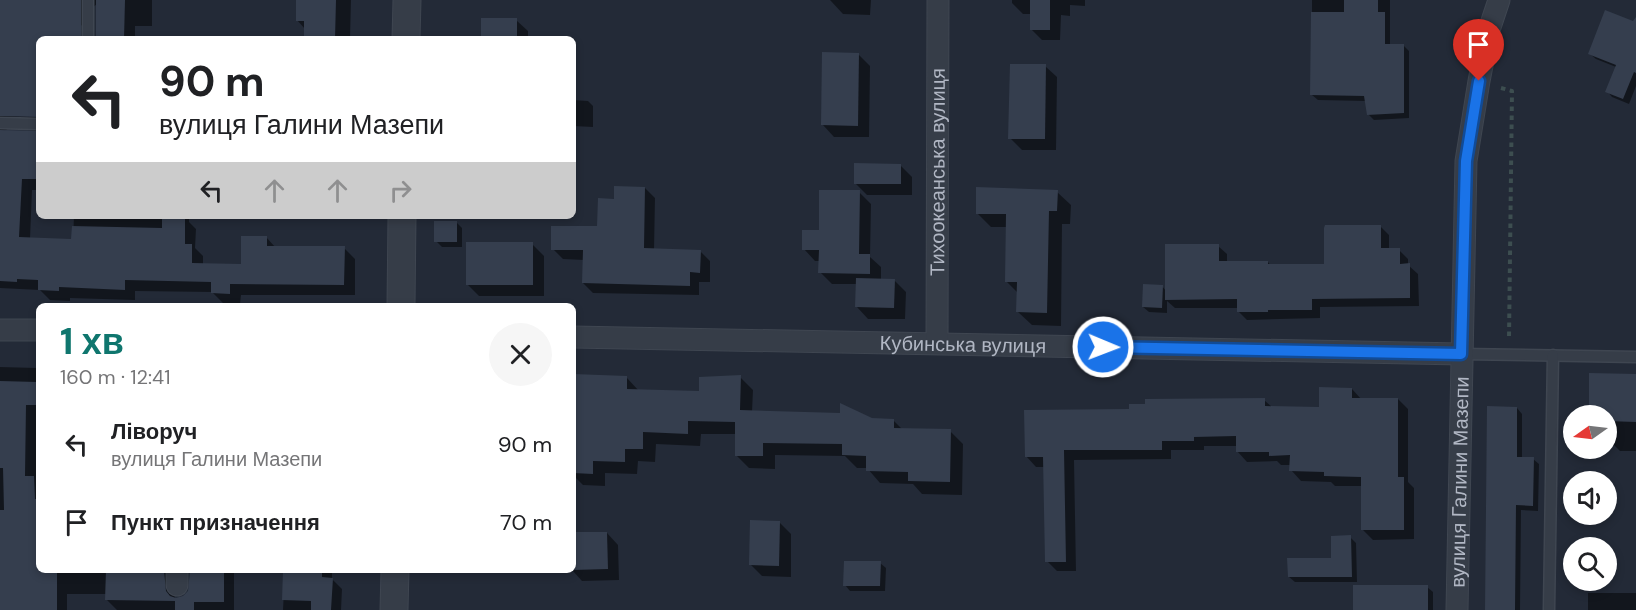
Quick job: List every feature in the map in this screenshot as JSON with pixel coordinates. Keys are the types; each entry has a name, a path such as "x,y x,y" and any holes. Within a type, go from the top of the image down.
{"street":[{"path":"406,36 407,0"},
{"name":"Тихоокеанська вулиця","path":"937,343 938,0"},
{"name":"вулиця Галини Мазепи","path":"1457,610 1466,161 1489,30 1499,0"},
{"path":"401,303 402,219"},
{"path":"0,330 36,330"},
{"name":"Кубинська вулиця","path":"576,337 1461,354"},
{"path":"394,610 395,573"}],"lane":[{"path":"88,0 88,36"},
{"path":"0,123 36,124"},
{"path":"1461,354 1636,357"},
{"path":"1549,610 1553,355"}],"path":[{"path":"1479,81 1512,91 1509,355"}],"building":[{"path":"0,0 81,0 81,36 36,36 36,117 0,116"},
{"path":"96,0 125,0 124,36 96,36"},
{"path":"296,0 336,0 335,36 304,36 304,21 296,21"},
{"path":"1030,0 1050,0 1050,30 1030,30"},
{"path":"1344,0 1378,0 1378,12 1385,12 1385,44 1404,44 1404,113 1367,115 1364,96 1310,95 1311,12 1344,12"},
{"path":"1605,10 1633,21 1636,17 1636,73 1634,72 1623,99 1605,92 1616,65 1588,54"},
{"path":"481,18 517,18 517,36 481,36"},
{"path":"822,52 859,53 858,126 821,125"},
{"path":"1010,64 1046,64 1045,139 1008,139"},
{"path":"0,130 36,131 36,179 22,179 19,237 71,239 72,226 162,228 162,219 185,219 185,244 192,244 192,263 241,264 241,236 267,236 267,246 345,246 344,285 230,284 230,294 211,293 211,282 125,280 125,290 59,287 59,291 38,290 38,280 0,281"},
{"path":"854,163 901,164 901,184 854,184"},
{"path":"614,186 645,187 644,248 701,250 700,273 690,272 690,286 582,283 583,250 551,250 551,226 597,226 598,198 614,199"},
{"path":"976,187 1058,190 1057,211 1049,211 1047,313 1016,312 1017,282 1005,282 1006,214 976,214"},
{"path":"819,190 860,190 859,254 870,254 870,274 818,273 819,250 802,250 802,230 819,230"},
{"path":"434,221 457,221 457,242 434,242"},
{"path":"1325,225 1381,225 1381,248 1400,248 1400,264 1410,263 1410,298 1312,299 1312,310 1268,310 1268,312 1237,312 1237,299 1165,300 1165,244 1219,244 1219,261 1324,264"},
{"path":"466,242 533,242 533,285 466,285"},
{"path":"856,278 895,279 894,308 855,307"},
{"path":"1143,284 1163,285 1162,308 1142,307"},
{"path":"1589,373 1636,374 1636,422 1617,421 1617,405 1589,405"},
{"path":"576,374 627,376 627,389 699,391 699,377 741,375 740,410 840,413 840,403 872,418 894,419 894,428 951,429 950,482 908,481 908,472 866,471 866,456 842,455 842,444 763,443 763,456 735,456 735,422 688,421 688,434 643,432 643,449 625,449 625,462 593,461 593,474 576,473"},
{"path":"0,381 36,382 36,405 26,405 25,476 34,476 36,573 57,573 57,610 0,610 0,510 4,510 3,468 0,468"},
{"path":"1319,387 1352,388 1352,398 1398,398 1398,477 1404,477 1404,530 1361,530 1361,477 1324,476 1324,472 1289,471 1290,455 1269,456 1269,452 1236,452 1236,436 1194,437 1194,441 1162,441 1162,450 1064,450 1066,562 1045,562 1043,457 1025,457 1024,410 1129,409 1129,404 1145,404 1145,399 1265,398 1265,406 1319,407"},
{"path":"1487,406 1517,407 1517,457 1534,457 1533,506 1516,505 1515,610 1485,610"},
{"path":"750,520 780,521 779,566 749,565"},
{"path":"576,532 607,532 608,569 576,570"},
{"path":"1351,535 1352,577 1288,577 1287,558 1331,558 1331,536"},
{"path":"844,561 881,561 880,586 843,586"},
{"path":"106,573 164,573 166,591 170,596 176,598 188,591 190,573 224,573 224,602 194,602 194,610 175,610 175,601 105,600"},
{"path":"283,573 322,573 322,577 333,578 331,610 311,610 311,601 282,600"},
{"path":"1353,585 1428,585 1428,610 1353,610"}],"route":[{"path":"1103,347 1461,354 1466,161 1479,81"}]}
